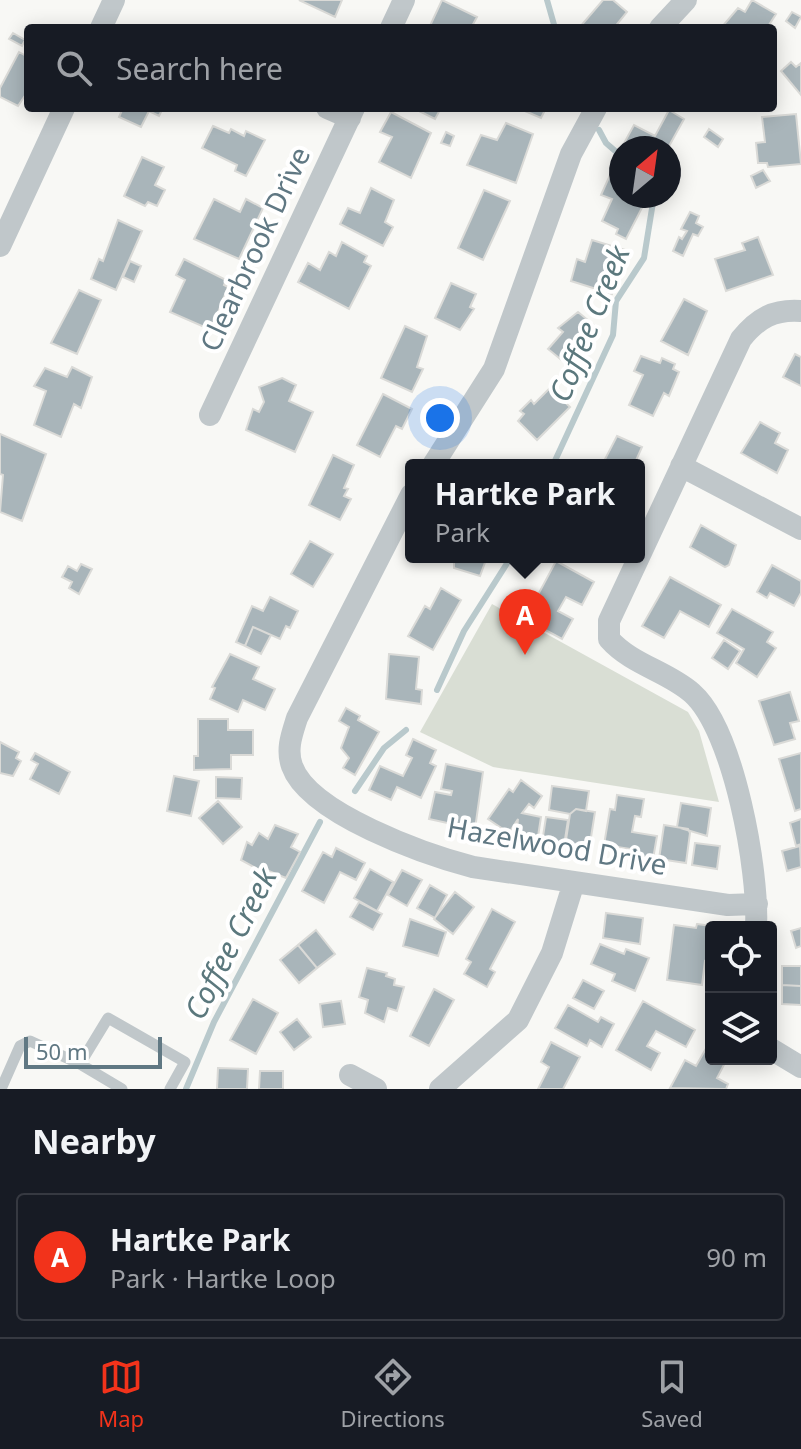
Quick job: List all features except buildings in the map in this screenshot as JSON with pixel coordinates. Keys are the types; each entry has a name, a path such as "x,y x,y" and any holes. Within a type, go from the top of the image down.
{"street":[{"path":"104,24 114,0"},
{"path":"393,24 404,0"},
{"path":"664,24 686,0"},
{"path":"0,246 7,211 62,112"},
{"path":"437,459 494,369 571,154 594,112"},
{"name":"Clearbrook Drive","path":"210,415 352,113"},
{"path":"645,544 741,339 759,319 780,310 801,311"},
{"path":"681,466 801,529"},
{"name":"Hazelwood Drive","path":"405,503 297,718 288,748 291,766 311,793 333,808 438,858 473,867 728,905 757,904"},
{"path":"636,563 609,621 609,639 620,651 689,690 715,723 748,832 756,921"},
{"path":"440,1089 518,1020 552,953 574,882"},
{"path":"777,1053 801,1067"},
{"path":"350,1075 376,1089"}],"lane":[{"path":"80,1064 108,1018 185,1062 170,1089"},
{"path":"1,1089 20,1046 30,1041 80,1064 122,1089"}],"shaded area":[{"path":"492,604 688,712 699,731 719,802 493,767 420,732"}],"waterway":[{"name":"Coffee Creek","path":"547,0 554,24"},
{"name":"Coffee Creek","path":"599,130 609,146"},
{"name":"Coffee Creek","path":"556,459 613,335 616,301 644,258 652,208"},
{"name":"Coffee Creek","path":"437,690 464,631 507,563"},
{"name":"Coffee Creek","path":"355,791 384,748 406,730"},
{"name":"Coffee Creek","path":"186,1089 214,1022 320,822"}],"place":[{"name":"Hartke Park","path":"525,655"}]}
